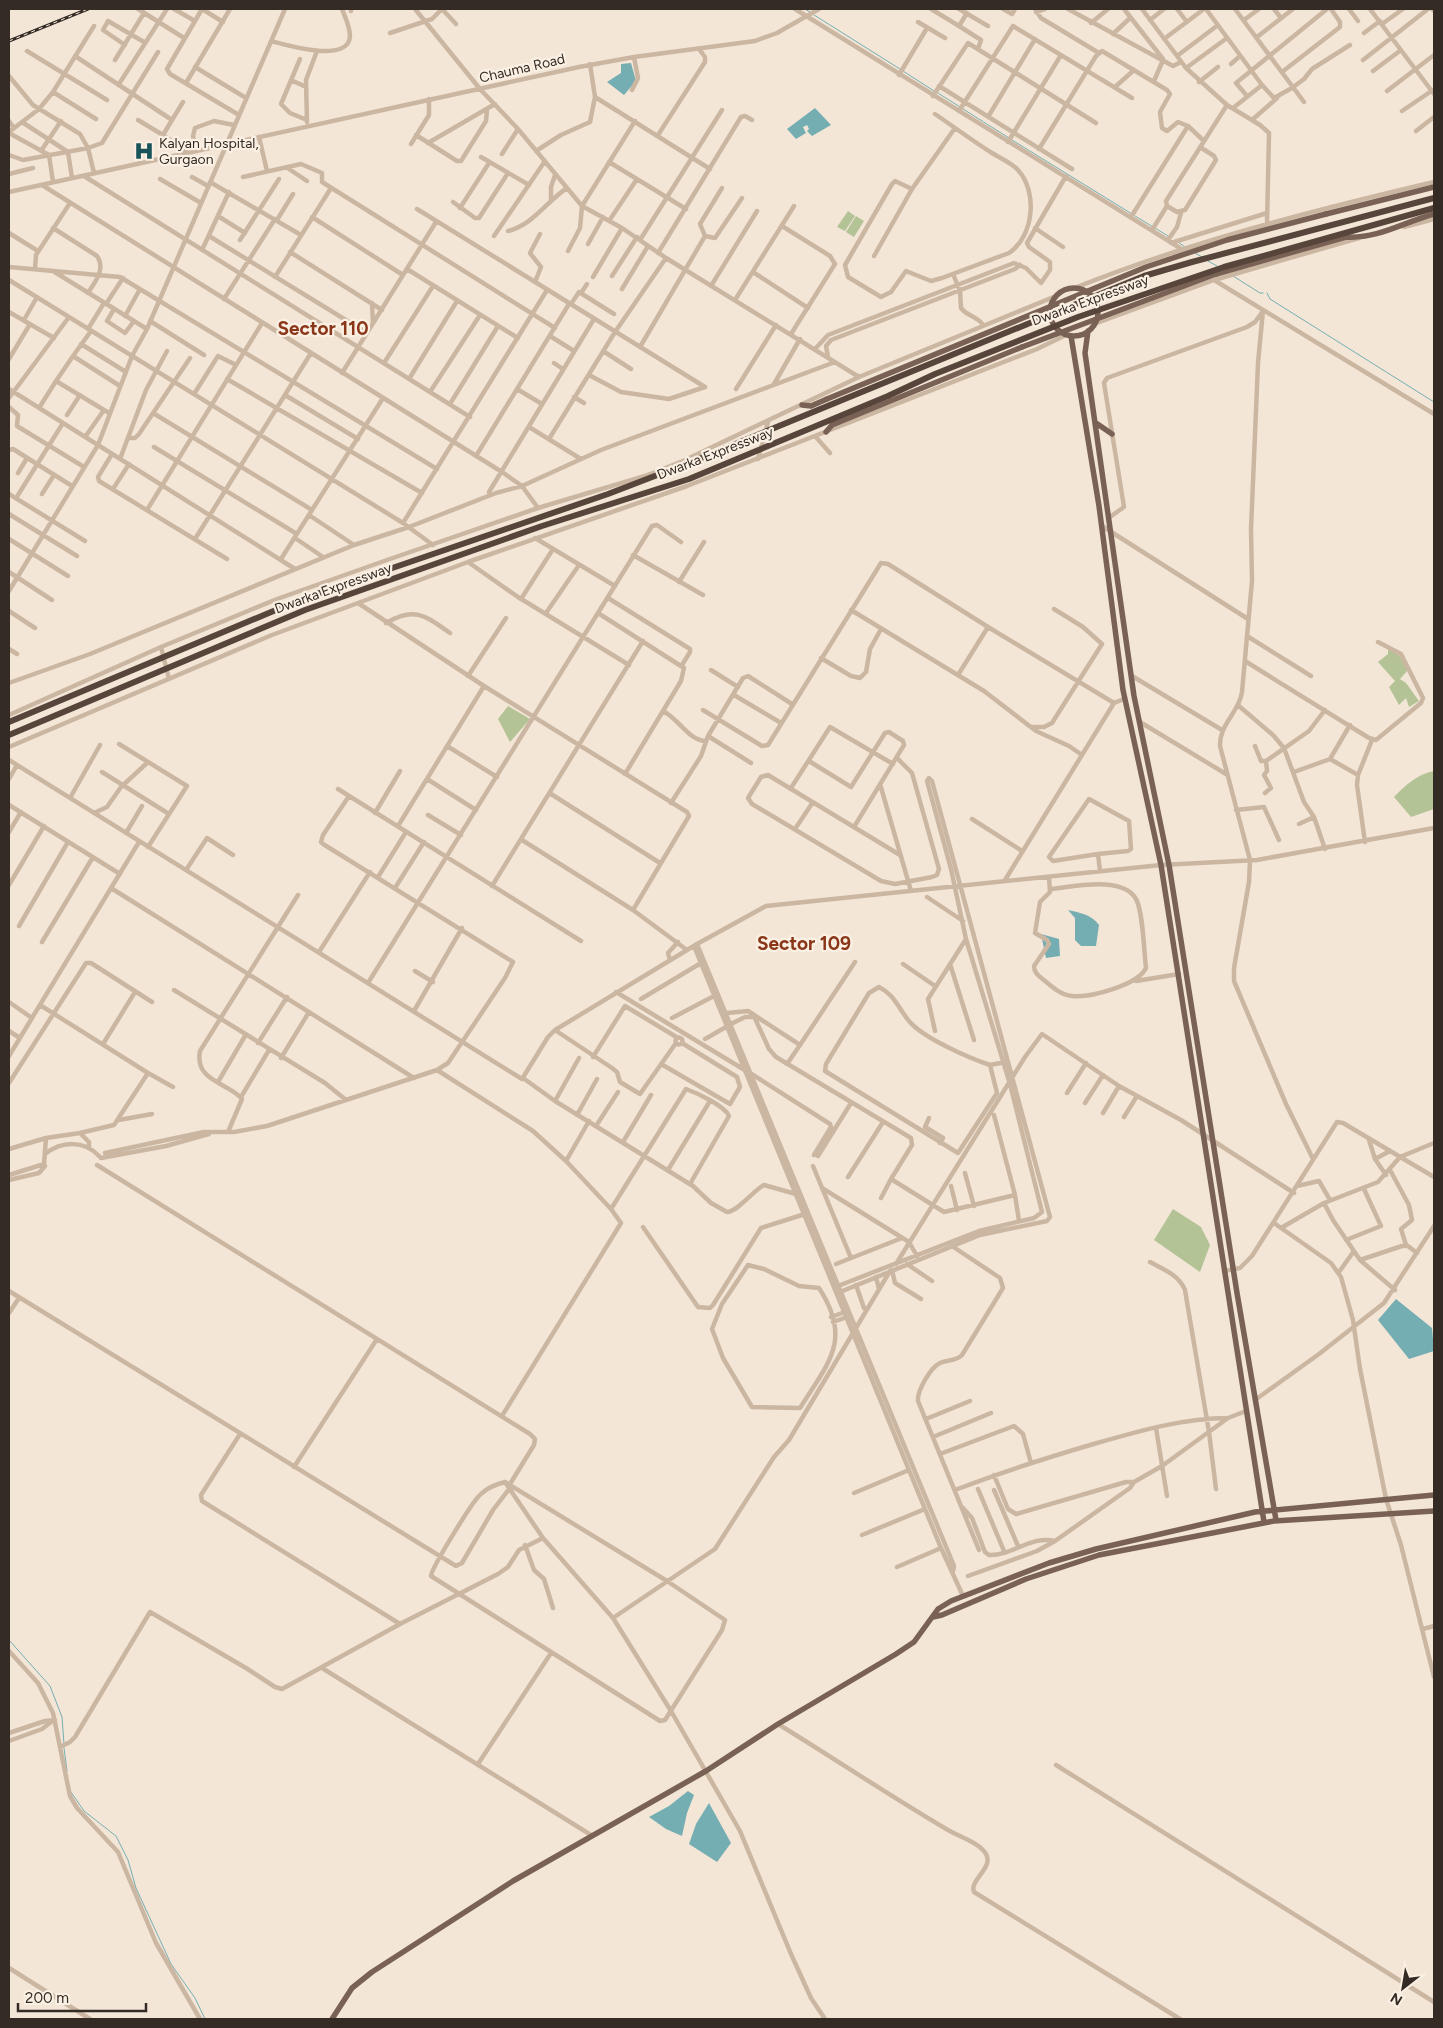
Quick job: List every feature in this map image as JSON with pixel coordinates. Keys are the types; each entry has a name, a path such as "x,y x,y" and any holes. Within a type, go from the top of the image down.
{"highway":[{"name":"Dwarka Expressway","path":"9,722 302,599 608,494 699,460 1144,276 1434,198"},
{"name":"Dwarka Expressway","path":"9,735 305,610 542,526 689,478 888,396 934,374 1072,319 1224,267 1434,208"}],"main road":[{"path":"802,405 811,406 1146,266 1227,240 1434,188"},
{"path":"826,432 832,425 1139,301 1216,274 1346,237 1361,238 1395,229 1410,220 1434,214"},
{"path":"1088,331 1069,335 1054,326 1050,310 1056,296 1062,291 1072,289 1085,291 1095,302 1098,310 1094,324 1088,331 1085,353 1132,676 1169,865 1233,1270 1276,1520"},
{"path":"1069,335 1102,526 1124,699 1137,748 1161,865 1179,974 1264,1522"},
{"path":"1096,423 1112,434"},
{"path":"332,2019 349,1992 359,1981 513,1881 590,1835 706,1771 778,1724 908,1646 941,1606 1041,1566 1096,1549 1263,1510 1434,1495"},
{"path":"933,1617 942,1615 1026,1579 1099,1555 1276,1520 1392,1515 1434,1511"}],"street":[{"path":"138,9 184,38"},
{"path":"119,84 144,42 167,9"},
{"path":"174,9 195,21"},
{"path":"223,22 202,9 166,69 239,115"},
{"path":"186,83 230,9"},
{"path":"9,591 98,445 132,356 150,321 285,9"},
{"path":"271,41 317,51 335,50 349,42 350,32 342,9"},
{"path":"415,9 480,89 518,128 582,206 622,228 685,270 859,377"},
{"path":"390,33 434,18 442,9 456,24"},
{"path":"795,9 812,13 933,96 1010,138 1131,217 1183,247"},
{"path":"931,9 981,40 978,49"},
{"path":"959,9 988,26"},
{"path":"1003,9 1012,14 1015,9"},
{"path":"1045,9 1036,10 1041,18 1099,53 1105,52 1154,81 1170,94 1160,112 1162,128 1167,131 1178,122 1188,126 1204,141"},
{"path":"1124,9 1163,60"},
{"path":"1142,9 1181,62 1199,82 1227,105 1267,130 1271,139 1267,224"},
{"path":"1150,20 1164,9"},
{"path":"1177,9 1187,22"},
{"path":"1164,39 1205,9 1262,84 1276,98"},
{"path":"1235,9 1304,102"},
{"path":"1244,20 1259,9"},
{"path":"1274,9 1281,18"},
{"path":"1257,37 1293,9"},
{"path":"1247,96 1236,83 1329,9 1340,22 1340,27 1282,72"},
{"path":"1349,9 1358,21"},
{"path":"1370,9 1433,91 1402,112"},
{"path":"1364,33 1403,9"},
{"path":"1364,60 1428,9"},
{"path":"1073,10 1091,23 1172,66 1181,62"},
{"path":"1091,23 1106,10"},
{"path":"115,60 144,13"},
{"name":"Chauma Road","path":"9,192 227,144 307,123 480,89 590,64 755,41 777,33 812,13"},
{"path":"959,26 967,13"},
{"path":"1113,34 1130,18"},
{"path":"125,45 105,32 106,23 111,22 144,42"},
{"path":"918,22 945,38"},
{"path":"1177,56 1218,25"},
{"path":"49,155 9,132 39,109 53,92 94,26"},
{"path":"959,111 1013,26 1132,98"},
{"path":"899,74 927,28"},
{"path":"1186,68 1227,38"},
{"path":"988,117 1035,40"},
{"path":"933,96 965,44 993,58 1096,123"},
{"path":"1252,120 1276,98 1304,79 1312,69 1350,45"},
{"path":"658,135 706,59 699,48"},
{"path":"1374,71 1401,50"},
{"path":"27,51 108,100"},
{"path":"307,123 306,87 317,51"},
{"path":"9,155 20,160 88,148 102,143 134,94 158,52"},
{"path":"1039,149 1099,53"},
{"path":"1010,138 1061,55"},
{"path":"1387,91 1434,55"},
{"path":"75,56 172,120"},
{"path":"1231,64 1240,56"},
{"path":"632,90 638,78 634,57"},
{"path":"300,59 281,104 290,113 307,123"},
{"path":"1154,81 1163,60"},
{"path":"536,151 561,135 590,122 594,114 595,97 590,64"},
{"path":"195,67 246,98"},
{"path":"1199,82 1218,67"},
{"path":"1116,87 1122,79 1127,79 1134,70"},
{"path":"9,76 39,109 80,134 88,148 94,173"},
{"path":"291,80 306,87"},
{"path":"1233,108 1262,84"},
{"path":"939,86 988,117 1010,138 1039,149 1072,169"},
{"path":"53,92 96,118"},
{"path":"595,97 710,169"},
{"path":"411,144 429,115 429,99"},
{"path":"163,135 183,102"},
{"path":"428,142 495,104"},
{"path":"1152,230 1167,206 1165,204 1168,197 1227,105"},
{"path":"416,135 457,161 461,161 486,122 487,110"},
{"path":"612,276 667,197 690,157 722,110"},
{"path":"912,189 900,182 895,181 892,184 845,265 848,277 881,298 891,292 909,270 931,281 953,274 1013,250 1026,232 1031,210 1027,189 1018,169 935,114"},
{"path":"658,253 741,117 744,116 752,120"},
{"path":"1416,131 1434,117"},
{"path":"9,120 14,128"},
{"path":"138,120 188,152"},
{"path":"41,151 61,121"},
{"path":"197,150 193,136 195,128 214,121 234,125"},
{"path":"568,251 580,228 582,206 635,121"},
{"path":"22,122 68,152 72,178"},
{"path":"1131,217 1188,126"},
{"path":"502,154 518,128"},
{"path":"874,256 912,189 955,128"},
{"path":"259,136 267,171"},
{"path":"1170,241 1182,213 1216,160 1214,156 1200,147"},
{"path":"49,155 53,182"},
{"path":"480,158 529,185"},
{"path":"494,236 545,161"},
{"path":"460,208 489,162"},
{"path":"609,162 686,209"},
{"path":"242,177 301,164 311,166 322,173 321,181 331,188 555,328"},
{"path":"240,240 284,167"},
{"path":"284,167 308,181"},
{"path":"9,174 33,168"},
{"path":"452,202 475,218 479,218 508,174"},
{"path":"551,200 551,187 555,175"},
{"path":"84,176 470,416"},
{"path":"815,349 828,335 1014,263 1026,268 1041,283 1050,270 1048,259 1027,245 1066,176"},
{"path":"192,177 229,192 301,235"},
{"path":"160,179 201,203"},
{"path":"609,220 636,179"},
{"path":"1072,289 1183,247 1434,182"},
{"path":"42,185 502,472 522,486 538,508"},
{"path":"275,277 331,188"},
{"path":"508,230 517,229 529,221 567,188"},
{"path":"705,236 700,224 722,188"},
{"path":"202,250 229,192"},
{"path":"224,299 293,194"},
{"path":"705,236 715,238 742,198"},
{"path":"35,269 38,251 70,203"},
{"path":"735,300 794,206"},
{"path":"1167,206 1182,213"},
{"path":"417,209 705,387 669,399 621,392 589,375"},
{"path":"711,286 757,211"},
{"path":"1170,241 1267,213"},
{"path":"218,216 245,233"},
{"path":"312,217 403,275"},
{"path":"588,244 603,217"},
{"path":"1395,229 1434,219"},
{"path":"342,373 436,222"},
{"path":"782,226 830,256 835,264 791,334"},
{"path":"53,228 97,256 100,261 99,274 88,293"},
{"path":"593,277 622,228"},
{"path":"1035,228 1063,246"},
{"path":"9,233 38,251"},
{"path":"535,282 541,267 530,253 540,234"},
{"path":"209,236 367,333"},
{"path":"640,347 705,236"},
{"path":"1094,324 1214,280 1361,238"},
{"path":"622,289 648,246"},
{"path":"290,252 382,310"},
{"path":"549,439 615,332 666,258"},
{"path":"826,346 831,340 969,288 1015,269 1020,265"},
{"path":"9,267 99,274 123,278 437,469"},
{"path":"407,269 518,338"},
{"path":"52,270 146,329"},
{"path":"961,271 969,288"},
{"path":"753,272 808,308"},
{"path":"953,274 960,291 962,308 968,315 979,318 983,325"},
{"path":"39,408 105,303 123,278"},
{"path":"9,280 403,523 433,545"},
{"path":"1214,280 1434,414"},
{"path":"476,456 570,304 587,284"},
{"path":"384,363 433,286"},
{"path":"125,316 140,290"},
{"path":"403,523 547,290"},
{"path":"581,293 614,314"},
{"path":"9,715 161,647 277,600 538,508 645,476 768,422 859,377 1056,296"},
{"path":"24,320 37,297"},
{"path":"409,379 457,300"},
{"path":"372,304 373,324"},
{"path":"114,309 108,320 109,324 125,334 134,321"},
{"path":"1110,517 1124,506 1104,384 1107,378 1247,327 1255,322 1263,310"},
{"path":"1263,310 1250,528 1253,564 1242,692 1239,706 1222,730 1220,746 1250,860 1249,882 1234,968 1234,981 1286,1104 1313,1158"},
{"path":"9,312 54,338"},
{"path":"430,392 480,315"},
{"path":"9,398 11,391 69,317"},
{"path":"489,492 594,319"},
{"path":"150,321 204,354"},
{"path":"146,510 262,323"},
{"path":"9,358 30,324"},
{"path":"736,389 776,325"},
{"path":"450,404 498,326"},
{"path":"9,747 272,635 468,562 758,459 1069,335"},
{"path":"550,336 574,351"},
{"path":"774,384 800,340"},
{"path":"820,342 826,346 828,357"},
{"path":"81,344 126,372"},
{"path":"120,458 156,371 167,351"},
{"path":"603,351 631,369"},
{"path":"195,539 311,353"},
{"path":"73,356 120,386"},
{"path":"194,394 218,356 236,365"},
{"path":"128,438 135,438 139,434 190,358"},
{"path":"9,683 90,654 323,557 409,527 496,493 522,486 581,460 835,362"},
{"path":"554,363 563,369"},
{"path":"227,379 422,493"},
{"path":"56,380 109,413"},
{"path":"517,389 542,404"},
{"path":"11,391 295,569"},
{"path":"67,415 80,395"},
{"path":"285,395 358,438"},
{"path":"281,559 383,398"},
{"path":"574,398 584,403"},
{"path":"9,407 18,415 16,426 84,467"},
{"path":"85,437 104,410"},
{"path":"153,413 241,466 311,513 354,545"},
{"path":"758,459 768,422"},
{"path":"18,495 63,423"},
{"path":"529,427 581,460"},
{"path":"815,436 830,453"},
{"path":"154,447 296,536 323,557"},
{"path":"9,450 13,449 72,486"},
{"path":"112,454 98,477 99,481 227,559"},
{"path":"18,473 27,458"},
{"path":"113,489 129,464"},
{"path":"42,494 54,475"},
{"path":"9,494 85,541"},
{"path":"9,514 77,556"},
{"path":"368,983 584,637 633,555 655,524 681,542"},
{"path":"1102,526 1248,619"},
{"path":"536,538 615,586"},
{"path":"9,539 68,576"},
{"path":"679,582 704,542"},
{"path":"521,599 553,548"},
{"path":"633,555 703,595"},
{"path":"468,562 521,599 629,665"},
{"path":"703,710 762,746 766,746 879,565 884,563 1114,703"},
{"path":"546,613 579,564"},
{"path":"9,572 52,600"},
{"path":"608,598 690,649 682,665 684,674 625,774"},
{"path":"358,603 468,676 687,812 689,819 660,863 633,910"},
{"path":"1031,727 1044,727 1052,723 1100,648 1101,641 1054,609"},
{"path":"851,610 958,675 1031,727 1074,748 1082,755"},
{"path":"9,611 35,628"},
{"path":"598,613 682,665"},
{"path":"386,623 402,616 421,614 450,633"},
{"path":"468,676 506,618"},
{"path":"958,675 988,626"},
{"path":"821,658 851,676 860,678 866,672 870,649 881,629"},
{"path":"1247,636 1311,676"},
{"path":"492,886 551,794 644,641"},
{"path":"1372,740 1379,738 1421,702 1423,698 1402,654 1378,642"},
{"path":"161,647 169,679"},
{"path":"9,649 17,654"},
{"path":"1245,661 1372,740"},
{"path":"711,670 738,687"},
{"path":"671,803 701,756 707,739 743,678 748,676 792,704"},
{"path":"1132,676 1222,730"},
{"path":"9,677 15,681"},
{"path":"398,826 484,686"},
{"path":"734,695 781,723"},
{"path":"1005,880 1114,703 1124,699"},
{"path":"1239,706 1273,735 1284,748 1304,802 1314,817 1325,849"},
{"path":"1255,746 1261,761 1266,761 1309,731 1326,710"},
{"path":"663,711 675,718 693,737 707,739 751,763"},
{"path":"1140,722 1226,774"},
{"path":"1294,772 1330,760 1350,725"},
{"path":"791,788 830,727 893,764"},
{"path":"808,761 851,786 885,732 889,732 905,743 854,827"},
{"path":"1365,842 1356,785 1372,740"},
{"path":"119,744 187,786 148,847"},
{"path":"70,798 100,745"},
{"path":"447,746 497,776"},
{"path":"897,758 912,773 939,869 937,875 891,884 881,881 752,804 748,798 764,774 791,788 900,855"},
{"path":"9,760 523,1078 555,1101 690,1184 711,1202 727,1212 734,1210 752,1192 764,1185 796,1194"},
{"path":"1330,760 1358,775"},
{"path":"1265,793 1271,789 1264,775 1267,771 1266,761"},
{"path":"94,813 102,811 109,806 123,786 148,762"},
{"path":"9,779 17,765"},
{"path":"375,812 400,771"},
{"path":"102,772 169,814"},
{"path":"838,1286 978,1231 1034,1218 1042,1212 1007,1069 966,939 951,869 927,781 929,778 932,781 962,886 1005,1062"},
{"path":"427,779 476,810"},
{"path":"880,784 910,891"},
{"path":"338,789 580,941"},
{"path":"551,794 660,863"},
{"path":"45,1154 56,1146 67,1143 89,1148 100,1157 209,1134 276,1124 437,1070 448,1063 505,978 513,962 462,928 418,903 321,842 323,835 349,796"},
{"path":"1089,799 1126,819 1130,825 1131,849 1128,852 1098,854 1053,861 1049,857 1089,799"},
{"path":"795,829 813,802"},
{"path":"9,805 120,874"},
{"path":"126,833 142,806"},
{"path":"1236,810 1264,807 1279,840"},
{"path":"9,832 21,812"},
{"path":"428,815 460,835"},
{"path":"1299,824 1314,817"},
{"path":"972,819 1022,851"},
{"path":"9,884 44,826"},
{"path":"523,1078 548,1037 555,1030 695,945 766,906 1161,865 1250,860 1325,849 1434,828"},
{"path":"378,877 406,832"},
{"path":"186,870 207,838 233,855"},
{"path":"522,840 633,910 687,950"},
{"path":"18,926 68,842"},
{"path":"9,1056 140,842"},
{"path":"395,888 424,842"},
{"path":"1098,854 1100,871"},
{"path":"42,942 93,858"},
{"path":"319,952 370,872"},
{"path":"1048,877 1051,889 1049,894 1040,902 1034,928 1035,933 1046,940 1048,944 1034,966 1037,975 1056,990 1071,996 1126,985 1134,981 1179,974"},
{"path":"1051,889 1101,884 1117,886 1133,894 1138,904 1146,968 1134,981"},
{"path":"111,888 414,1078"},
{"path":"241,1097 206,1075 200,1054 203,1045 222,1020 298,895"},
{"path":"927,897 963,921"},
{"path":"414,1011 462,928"},
{"path":"936,1031 928,1004 935,986 966,939"},
{"path":"670,960 668,953 678,942"},
{"path":"695,945 714,996 728,1025 846,1315 954,1566 953,1571"},
{"path":"695,945 727,1014 728,1025 744,1069 748,1074 830,1124 816,1156 851,1103"},
{"path":"787,1064 854,962"},
{"path":"9,1082 86,963 91,963 152,1002"},
{"path":"641,999 701,963"},
{"path":"903,964 935,986"},
{"path":"950,964 974,1040"},
{"path":"416,971 432,982"},
{"path":"990,1065 997,1093 958,1153 953,1152 825,1071 826,1064 869,993 874,988 881,988 898,1003 912,1024 947,1047 990,1065 1005,1062"},
{"path":"174,990 245,1036 329,1086 346,1100"},
{"path":"103,1044 135,992"},
{"path":"616,992 744,1069"},
{"path":"672,1018 714,996"},
{"path":"258,1043 287,997"},
{"path":"9,1002 32,1018"},
{"path":"40,1005 173,1087"},
{"path":"593,1057 626,1006 677,1040 682,1040 682,1043 737,1078 741,1085"},
{"path":"727,1014 740,1010 754,1015 800,1045"},
{"path":"281,1058 310,1012"},
{"path":"705,1039 728,1025 747,1016 754,1015"},
{"path":"754,1015 772,1053 787,1064 908,1136 912,1142 881,1198"},
{"path":"555,1030 612,1068 617,1072 620,1082 640,1094 677,1040"},
{"path":"9,1031 20,1038"},
{"path":"896,1264 1010,1084 1036,1039 1042,1034 1119,1086 1181,1120 1294,1192"},
{"path":"218,1082 245,1036"},
{"path":"228,1132 241,1105 241,1097 269,1050"},
{"path":"555,1101 579,1058"},
{"path":"1067,1093 1086,1063"},
{"path":"661,1064 728,1105 741,1085 749,1082"},
{"path":"993,1073 1007,1069"},
{"path":"840,1292 987,1233 1048,1221 1050,1216 1013,1079 1007,1069"},
{"path":"437,1070 528,1127 566,1161 619,1219 620,1226 502,1416"},
{"path":"9,1149 46,1138 114,1125 148,1073"},
{"path":"737,1078 748,1074"},
{"path":"748,1074 749,1082 796,1194 838,1286 854,1332 941,1548 964,1596"},
{"path":"1085,1103 1102,1075"},
{"path":"577,1114 598,1079"},
{"path":"1103,1113 1119,1086"},
{"path":"611,1209 684,1091 689,1090 729,1113 729,1119 690,1184"},
{"path":"596,1126 618,1092"},
{"path":"623,1142 651,1095"},
{"path":"1124,1117 1137,1096"},
{"path":"668,1170 710,1101"},
{"path":"119,1120 152,1114"},
{"path":"994,1115 1015,1195 1019,1221"},
{"path":"929,1118 925,1127 943,1138 940,1143"},
{"path":"566,1161 589,1121"},
{"path":"848,1177 883,1122"},
{"path":"1224,1271 1240,1268 1252,1256 1337,1122 1343,1122 1369,1140 1434,1177"},
{"path":"80,1132 89,1142 89,1148"},
{"path":"9,1175 38,1173 44,1170 46,1138"},
{"path":"1369,1140 1376,1159 1386,1175"},
{"path":"1281,1228 1330,1200 1364,1189 1386,1175 1400,1157 1434,1143"},
{"path":"1376,1159 1390,1151"},
{"path":"105,1153 120,1153"},
{"path":"9,1291 439,1557 456,1566 460,1566 534,1445 535,1439 502,1416 97,1165"},
{"path":"813,1166 851,1258"},
{"path":"1390,1170 1409,1205 1412,1220 1401,1229 1406,1245 1417,1253"},
{"path":"965,1173 974,1206"},
{"path":"9,1180 16,1176"},
{"path":"891,1179 946,1213 1015,1195"},
{"path":"1297,1186 1319,1181 1330,1200"},
{"path":"951,1186 957,1210"},
{"path":"822,1188 909,1242 917,1256"},
{"path":"1346,1240 1380,1226 1364,1189"},
{"path":"1324,1203 1360,1260 1395,1290"},
{"path":"643,1226 698,1308 710,1308 761,1228 777,1221 806,1214"},
{"path":"1274,1223 1331,1263 1339,1272 1354,1328 1386,1499 1423,1629 1434,1677"},
{"path":"1255,1400 1384,1304 1395,1290 1434,1226"},
{"path":"836,1264 902,1238"},
{"path":"1360,1260 1406,1245"},
{"path":"952,1246 1000,1278 1003,1288 962,1355 956,1360 937,1364 918,1393 918,1401 979,1550"},
{"path":"1339,1272 1354,1251"},
{"path":"1150,1262 1172,1274 1183,1284 1185,1290 1205,1418 1209,1432 1216,1490"},
{"path":"907,1264 932,1281"},
{"path":"748,1265 764,1269 799,1286 819,1288 827,1300 832,1319 837,1335 835,1350 800,1408 752,1408 723,1358 712,1330 722,1304 748,1265"},
{"path":"613,1618 705,1557 719,1545 774,1456 789,1440 891,1270"},
{"path":"891,1270 895,1283 921,1299"},
{"path":"876,1277 879,1289"},
{"path":"856,1285 864,1308"},
{"path":"9,1313 18,1298"},
{"path":"832,1319 846,1315"},
{"path":"294,1467 377,1339"},
{"path":"926,1419 970,1401"},
{"path":"968,1576 1037,1551 1055,1541 1130,1488 1134,1482 1162,1466 1228,1418 1246,1411"},
{"path":"932,1437 991,1413"},
{"path":"955,1490 1031,1463 1156,1428 1205,1418 1228,1418"},
{"path":"940,1454 1014,1426 1022,1434 1031,1463"},
{"path":"1156,1428 1167,1496"},
{"path":"240,1434 202,1495 202,1501 400,1624"},
{"path":"854,1493 909,1470"},
{"path":"994,1475 1009,1511 1016,1514 1126,1482 1134,1482"},
{"path":"508,1485 543,1538 613,1618 706,1771 740,1831 790,1954 811,1998 825,2019"},
{"path":"508,1485 667,1581 726,1620 722,1630 665,1720 660,1720 551,1653 431,1576 431,1571 439,1557 480,1494 508,1485"},
{"path":"978,1489 1004,1551"},
{"path":"994,1490 1018,1546"},
{"path":"962,1506 972,1518 986,1553 993,1555 1044,1539 1055,1541"},
{"path":"862,1535 925,1509"},
{"path":"60,1746 68,1744 75,1737 150,1612 279,1689 286,1688 400,1624 459,1595 508,1567 515,1553 525,1545 543,1538"},
{"path":"525,1545 534,1570 544,1580 553,1608"},
{"path":"897,1567 941,1548"},
{"path":"1423,1629 1434,1626"},
{"path":"9,1652 38,1684 53,1721 70,1796 81,1813 118,1852 156,1943 200,2019"},
{"path":"478,1764 551,1653"},
{"path":"322,1668 590,1835"},
{"path":"9,1733 45,1721 53,1721"},
{"path":"9,1741 42,1729 53,1721"},
{"path":"778,1724 984,1852 988,1861 973,1887 974,1892 1180,2019"},
{"path":"1056,1764 1434,2002"},
{"path":"9,1968 90,2019"}],"green space":[{"path":"848,211 855,216 845,231 837,227"},
{"path":"856,216 864,221 854,237 846,232"},
{"path":"1388,649 1397,652 1408,670 1400,679 1406,683 1419,701 1409,707 1406,698 1399,705 1389,687 1395,681 1378,662 1388,654"},
{"path":"508,706 530,719 510,742 498,719"},
{"path":"1434,771 1434,809 1411,817 1394,797 1417,777"},
{"path":"1173,1209 1201,1227 1210,1245 1200,1272 1154,1240"}],"water":[{"path":"631,63 636,81 624,95 607,82 621,73 621,64"},
{"path":"815,108 831,125 812,136 807,131 809,129 807,125 803,127 806,133 796,139 787,129"},
{"path":"1068,910 1089,916 1096,921 1099,925 1096,946 1081,946 1075,940 1075,918"},
{"path":"1041,934 1059,939 1060,956 1046,958"},
{"path":"1396,1299 1432,1328 1434,1351 1409,1359 1378,1320"},
{"path":"688,1791 694,1795 687,1813 682,1836 666,1829 649,1817 669,1806"},
{"path":"709,1803 731,1843 717,1862 689,1844 696,1824"}],"waterway":[{"path":"805,9 810,12"},
{"path":"814,15 900,69"},
{"path":"903,71 934,91"},
{"path":"938,93 960,107"},
{"path":"963,109 1009,138"},
{"path":"1012,140 1132,214"},
{"path":"1135,216 1168,236"},
{"path":"1178,242 1185,247"},
{"path":"1195,253 1202,257"},
{"path":"1208,261 1217,266"},
{"path":"1233,276 1263,293"},
{"path":"1267,293 1270,299 1434,402"},
{"path":"9,1640 50,1686 62,1717 64,1744"},
{"path":"64,1748 67,1771"},
{"path":"71,1792 84,1811 116,1836 128,1860 136,1888 171,1964 195,1998 205,2019"}],"railway":[{"path":"9,41 88,9"}],"place":[{"name":"Kalyan Hospital, Gurgaon","path":"144,151"}],"district":[{"name":"Sector 110","path":"323,328"},
{"name":"Sector 109","path":"804,943"}]}
